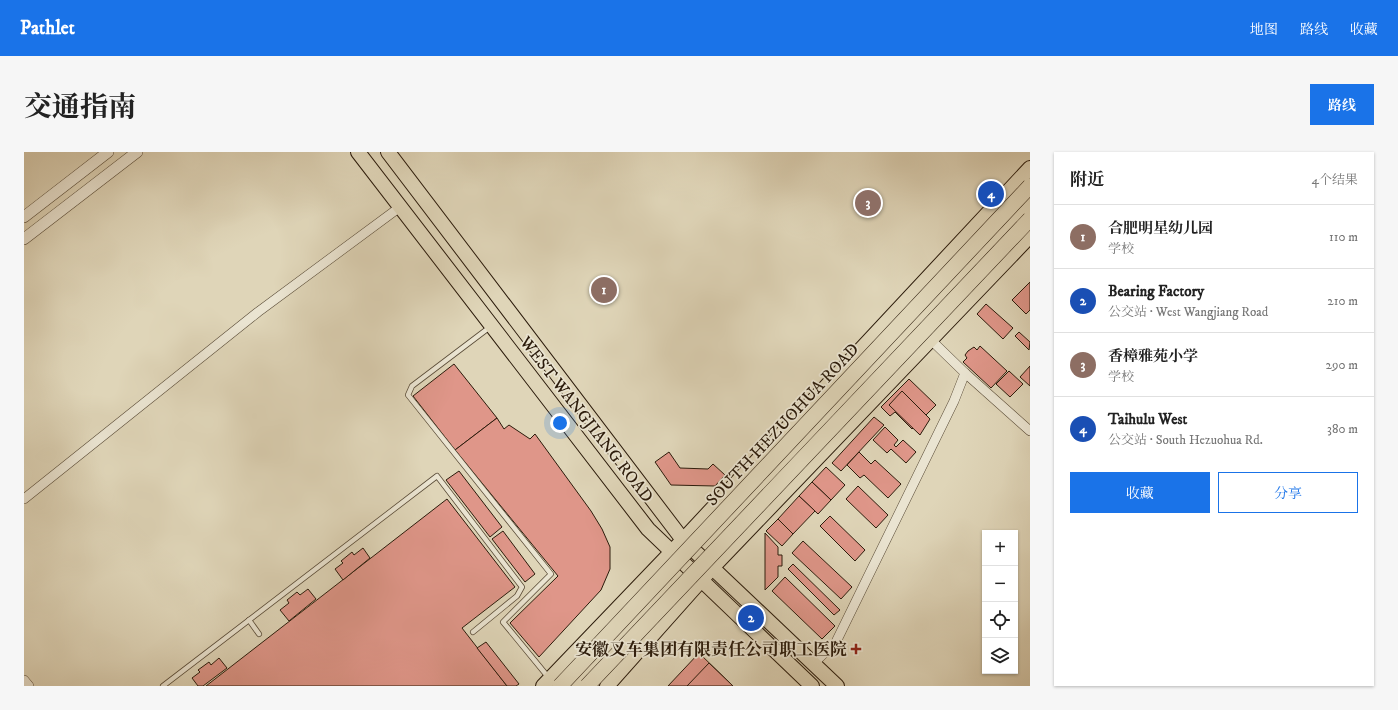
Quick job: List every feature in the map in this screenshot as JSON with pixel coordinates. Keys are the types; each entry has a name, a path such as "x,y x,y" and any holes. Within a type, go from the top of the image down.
{"highway":[{"name":"SOUTH HEZUOHUA ROAD","path":"551,684 1030,186"},
{"path":"586,686 1030,219"}],"main road":[{"name":"WEST WANGJIANG ROAD","path":"358,152 648,529 812,686"},
{"name":"WEST WANGJIANG ROAD","path":"388,152 683,540 814,664 832,684"},
{"path":"551,684 672,551 1030,168"},
{"path":"607,686 712,568 1030,236"}],"street":[{"path":"24,217 108,152"},
{"path":"24,239 137,152"},
{"path":"24,499 258,312 400,207"},
{"path":"931,340 965,373 1030,431"},
{"path":"814,664 836,642 954,401 965,373"},
{"path":"24,680 29,686"}],"lane":[{"path":"491,325 412,386 408,395 551,574 503,622 551,684"},
{"path":"163,686 437,476 522,587 517,596 473,632"},
{"path":"248,620 259,634"}],"building":[{"path":"1030,282 1030,310 1026,314 1012,300"},
{"path":"986,304 1013,328 1003,339 977,314"},
{"path":"1019,332 1030,342 1029,350 1015,336"},
{"path":"980,346 1007,371 991,388 963,362 967,358 965,355 968,351 974,347 977,350"},
{"path":"454,364 497,418 455,450 413,396"},
{"path":"1030,366 1030,386 1020,377"},
{"path":"1009,371 1023,384 1010,397 996,384"},
{"path":"909,379 936,405 912,429 895,412 890,416 881,407"},
{"path":"902,391 930,419 920,435 889,405"},
{"path":"874,417 884,425 841,471 832,463"},
{"path":"497,418 504,429 509,425 530,439 535,434 591,511 602,529 610,547 610,569 601,590 539,657 510,623 558,576 455,450"},
{"path":"885,427 898,440 894,445 896,447 903,440 916,452 906,463 891,449 887,453 873,440"},
{"path":"669,452 680,468 708,469 713,464 725,475 715,486 671,485 655,462"},
{"path":"859,452 871,464 875,460 901,484 888,498 864,475 860,478 847,465"},
{"path":"826,467 845,485 831,500 812,482"},
{"path":"459,471 502,527 490,537 446,480"},
{"path":"812,482 831,500 818,514 799,496"},
{"path":"858,486 888,515 876,528 846,499"},
{"path":"799,496 815,511 793,534 778,519"},
{"path":"447,499 515,587 462,628 507,686 206,686"},
{"path":"830,516 865,550 855,561 820,526"},
{"path":"778,519 793,534 782,546 766,531"},
{"path":"503,531 535,574 525,582 492,539"},
{"path":"765,533 778,547 778,555 782,555 782,566 778,566 778,577 765,590"},
{"path":"803,541 852,587 841,599 792,553"},
{"path":"363,548 370,558 343,580 335,569 343,563 341,561 352,552 354,555"},
{"path":"793,564 840,610 834,615 788,569"},
{"path":"785,577 835,626 822,639 772,591"},
{"path":"308,589 316,599 289,621 280,610 289,603 287,600 297,592 300,595"},
{"path":"486,642 519,684 516,686 507,686 477,648"},
{"path":"699,653 733,686 668,686"},
{"path":"219,658 227,668 203,686 198,686 192,678 200,672 198,670 209,662 211,665"},
{"path":"709,663 733,686 687,686"}],"place":[{"name":"Taihulu West","path":"991,194"},
{"name":"香樟雅苑小学","path":"868,203"},
{"name":"合肥明星幼儿园","path":"604,290"},
{"name":"Bearing Factory","path":"751,618"},
{"name":"安徽叉车集团有限责任公司职工医院","path":"856,649"}]}
